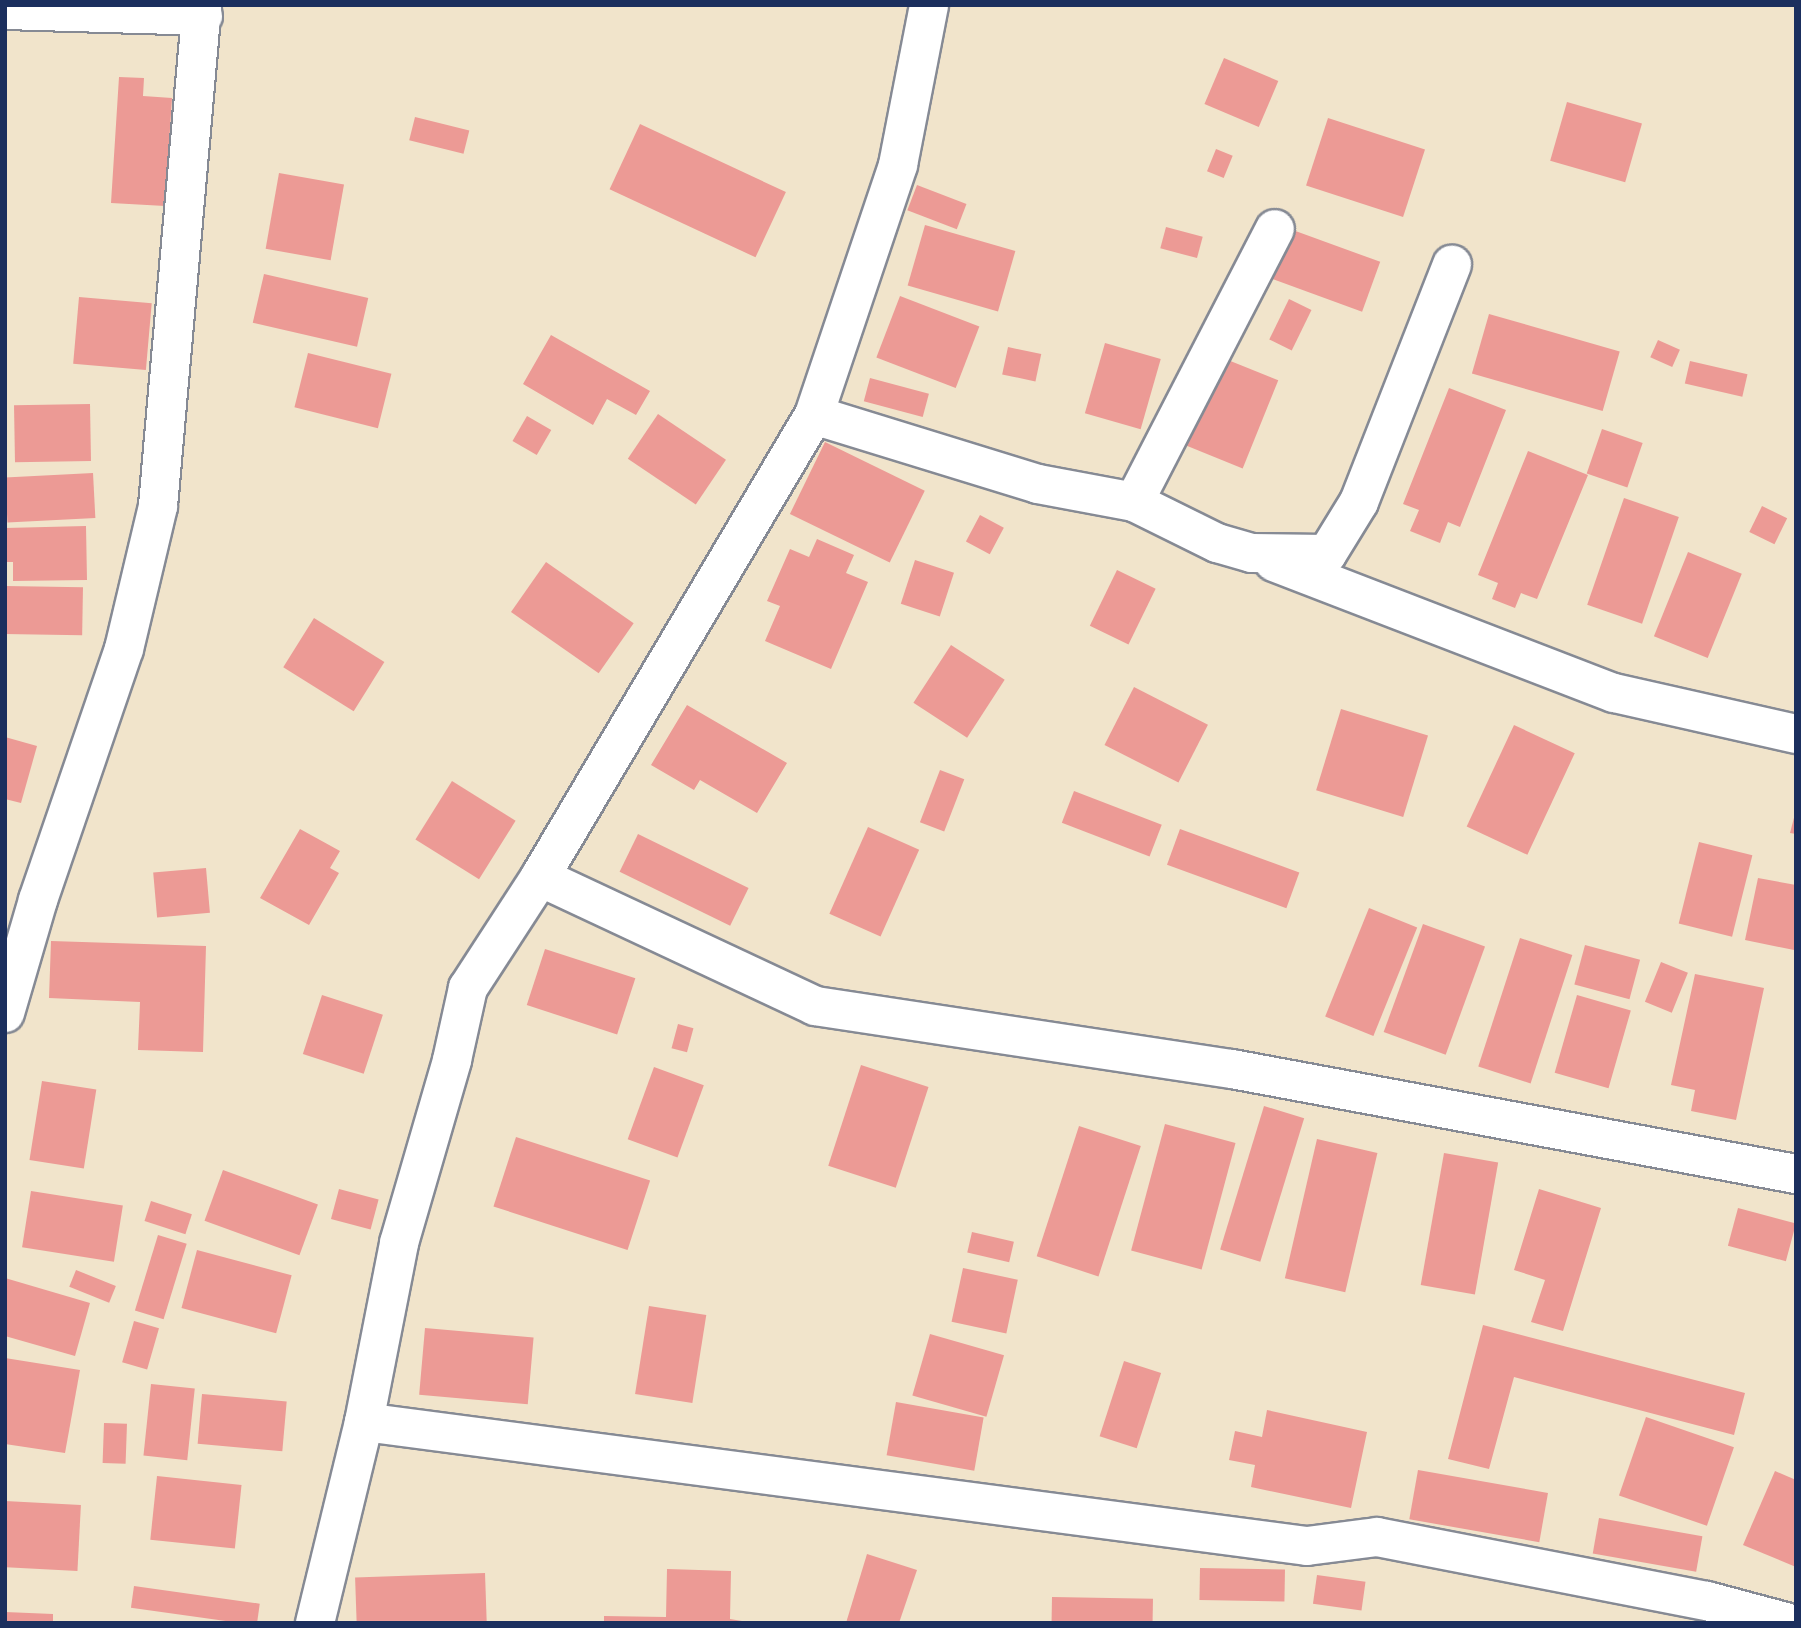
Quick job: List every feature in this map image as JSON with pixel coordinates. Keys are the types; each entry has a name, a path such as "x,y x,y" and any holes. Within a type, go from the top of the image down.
{"street":[{"path":"315,1623 364,1422 399,1243 452,1060 468,988 540,877 814,415 898,165 929,5"},
{"path":"5,10 203,11 158,506 124,649 38,900 5,1013"},
{"path":"1134,502 1275,229"},
{"path":"1252,553 1327,554 1359,502 1452,265"},
{"path":"814,415 1038,484 1134,502 1217,543 1252,553 1614,693 1796,734"},
{"path":"540,877 815,1006 1232,1069 1796,1174"},
{"path":"364,1422 1307,1546 1377,1537 1707,1601 1789,1623"}],"building":[{"path":"1224,58 1278,81 1259,127 1204,104"},
{"path":"119,77 144,78 143,96 172,98 165,206 111,203"},
{"path":"1567,102 1642,123 1625,182 1550,161"},
{"path":"415,117 469,131 464,154 409,140"},
{"path":"1328,118 1425,150 1403,217 1306,186"},
{"path":"640,124 786,192 755,257 610,189"},
{"path":"1216,149 1233,156 1224,178 1207,171"},
{"path":"279,173 344,184 331,260 266,249"},
{"path":"917,185 966,204 957,229 907,210"},
{"path":"925,225 1015,251 998,311 908,286"},
{"path":"1166,227 1203,237 1197,258 1160,248"},
{"path":"1290,229 1380,262 1362,312 1272,279"},
{"path":"264,274 368,298 357,347 253,323"},
{"path":"900,296 979,326 956,388 876,358"},
{"path":"79,297 152,303 146,370 73,364"},
{"path":"1289,299 1311,310 1292,350 1269,339"},
{"path":"1489,314 1620,351 1603,411 1472,374"},
{"path":"551,335 650,391 636,415 607,399 593,425 523,384"},
{"path":"1658,340 1680,350 1672,367 1650,357"},
{"path":"1105,343 1161,359 1141,429 1085,413"},
{"path":"1008,347 1041,354 1035,381 1002,374"},
{"path":"308,353 391,374 378,428 294,407"},
{"path":"1218,356 1278,380 1243,468 1182,444"},
{"path":"1690,361 1747,374 1742,397 1685,383"},
{"path":"870,378 929,394 923,417 864,401"},
{"path":"1449,388 1506,410 1460,527 1448,522 1440,543 1410,531 1419,510 1403,504"},
{"path":"90,404 91,461 15,462 14,405"},
{"path":"658,414 726,460 696,505 628,459"},
{"path":"527,416 551,430 537,455 512,441"},
{"path":"1602,429 1643,443 1627,487 1587,473"},
{"path":"825,442 925,491 890,563 790,514"},
{"path":"1528,451 1588,475 1537,599 1521,593 1515,608 1492,599 1498,583 1478,575"},
{"path":"93,473 95,518 7,523 5,478"},
{"path":"1624,498 1679,517 1642,624 1587,605"},
{"path":"1762,506 1787,518 1774,544 1749,532"},
{"path":"980,515 1004,528 990,554 966,541"},
{"path":"86,526 87,580 13,581 13,562 5,562 5,528"},
{"path":"817,539 854,555 846,573 868,582 831,669 765,641 780,606 767,601 790,549 809,557"},
{"path":"1688,552 1742,574 1708,658 1654,636"},
{"path":"915,560 954,573 940,616 901,604"},
{"path":"546,562 634,623 599,673 511,612"},
{"path":"1117,570 1156,589 1128,645 1090,626"},
{"path":"5,586 83,587 82,635 5,634"},
{"path":"314,618 384,662 354,711 283,667"},
{"path":"951,645 1005,680 967,738 913,703"},
{"path":"1134,687 1208,725 1178,783 1104,745"},
{"path":"687,705 787,763 757,813 700,780 694,790 651,765"},
{"path":"1341,709 1428,736 1403,817 1316,790"},
{"path":"1514,725 1575,753 1527,855 1467,827"},
{"path":"5,737 37,746 21,803 5,799"},
{"path":"940,770 964,779 944,832 920,822"},
{"path":"452,781 516,821 479,879 415,840"},
{"path":"1074,791 1162,825 1150,856 1062,823"},
{"path":"1796,810 1796,834 1790,833"},
{"path":"868,827 919,850 881,937 829,914"},
{"path":"300,829 340,851 330,868 339,873 309,925 260,898"},
{"path":"1180,829 1299,872 1286,908 1167,865"},
{"path":"638,834 749,888 730,926 620,872"},
{"path":"1699,842 1752,855 1732,937 1679,924"},
{"path":"206,868 210,913 157,917 153,873"},
{"path":"1758,878 1796,885 1794,950 1745,940"},
{"path":"1369,908 1417,927 1373,1036 1325,1016"},
{"path":"1423,924 1485,947 1446,1055 1384,1032"},
{"path":"1520,938 1572,955 1531,1083 1478,1066"},
{"path":"51,941 206,946 203,1052 138,1050 140,1002 49,998"},
{"path":"1585,945 1640,960 1629,999 1574,985"},
{"path":"545,949 635,978 617,1034 527,1005"},
{"path":"1661,962 1688,973 1672,1013 1645,1002"},
{"path":"1695,974 1764,988 1736,1120 1691,1111 1695,1090 1671,1085"},
{"path":"322,995 383,1015 364,1074 303,1054"},
{"path":"1577,995 1631,1010 1609,1088 1555,1073"},
{"path":"678,1024 693,1028 687,1052 672,1048"},
{"path":"861,1065 929,1087 896,1188 828,1166"},
{"path":"654,1067 704,1085 677,1157 628,1139"},
{"path":"42,1081 96,1090 84,1169 29,1160"},
{"path":"1264,1106 1304,1118 1260,1262 1220,1249"},
{"path":"1165,1124 1236,1143 1202,1269 1131,1251"},
{"path":"1079,1126 1141,1146 1098,1276 1037,1256"},
{"path":"516,1137 650,1181 628,1250 493,1206"},
{"path":"1317,1139 1377,1153 1345,1292 1285,1278"},
{"path":"1444,1153 1498,1163 1475,1295 1421,1285"},
{"path":"223,1170 318,1205 299,1255 205,1221"},
{"path":"339,1189 379,1200 371,1230 331,1219"},
{"path":"1539,1189 1601,1208 1563,1331 1531,1322 1545,1280 1514,1270"},
{"path":"31,1191 123,1206 114,1262 22,1247"},
{"path":"151,1201 192,1214 185,1234 145,1221"},
{"path":"1738,1208 1796,1224 1786,1261 1728,1246"},
{"path":"972,1232 1014,1242 1009,1262 967,1252"},
{"path":"158,1235 187,1244 164,1319 135,1311"},
{"path":"197,1250 292,1275 276,1333 181,1308"},
{"path":"963,1268 1018,1280 1006,1333 952,1322"},
{"path":"76,1270 116,1286 109,1303 69,1287"},
{"path":"5,1278 90,1303 75,1356 5,1336"},
{"path":"649,1306 706,1315 692,1403 635,1394"},
{"path":"134,1321 159,1328 147,1370 122,1362"},
{"path":"1483,1325 1745,1393 1734,1435 1514,1377 1489,1469 1448,1459"},
{"path":"425,1328 534,1337 528,1404 419,1395"},
{"path":"930,1334 1004,1355 986,1417 912,1396"},
{"path":"5,1358 80,1370 65,1453 5,1444"},
{"path":"1124,1361 1161,1373 1137,1448 1100,1436"},
{"path":"151,1384 195,1389 187,1460 143,1456"},
{"path":"202,1394 287,1401 282,1451 198,1444"},
{"path":"896,1402 984,1417 974,1471 887,1455"},
{"path":"1267,1410 1367,1432 1351,1508 1251,1487 1255,1465 1229,1460 1235,1431 1262,1437"},
{"path":"1646,1417 1734,1447 1707,1526 1619,1495"},
{"path":"104,1423 127,1424 126,1464 103,1463"},
{"path":"1418,1470 1548,1493 1539,1542 1409,1519"},
{"path":"1775,1471 1796,1480 1796,1567 1743,1545"},
{"path":"157,1476 242,1485 235,1549 150,1540"},
{"path":"5,1501 81,1505 77,1571 5,1567"},
{"path":"1599,1518 1702,1536 1696,1572 1593,1553"},
{"path":"867,1554 917,1570 899,1623 846,1623"},
{"path":"1200,1568 1285,1569 1284,1601 1199,1600"},
{"path":"667,1569 731,1571 730,1619 754,1623 604,1623 604,1616 666,1617"},
{"path":"485,1573 487,1623 357,1623 355,1578"},
{"path":"1317,1575 1366,1582 1361,1611 1313,1604"},
{"path":"134,1586 260,1604 257,1623 239,1623 131,1608"},
{"path":"1052,1597 1153,1599 1153,1623 1052,1623"},
{"path":"5,1612 53,1614 53,1623 5,1623"}]}
